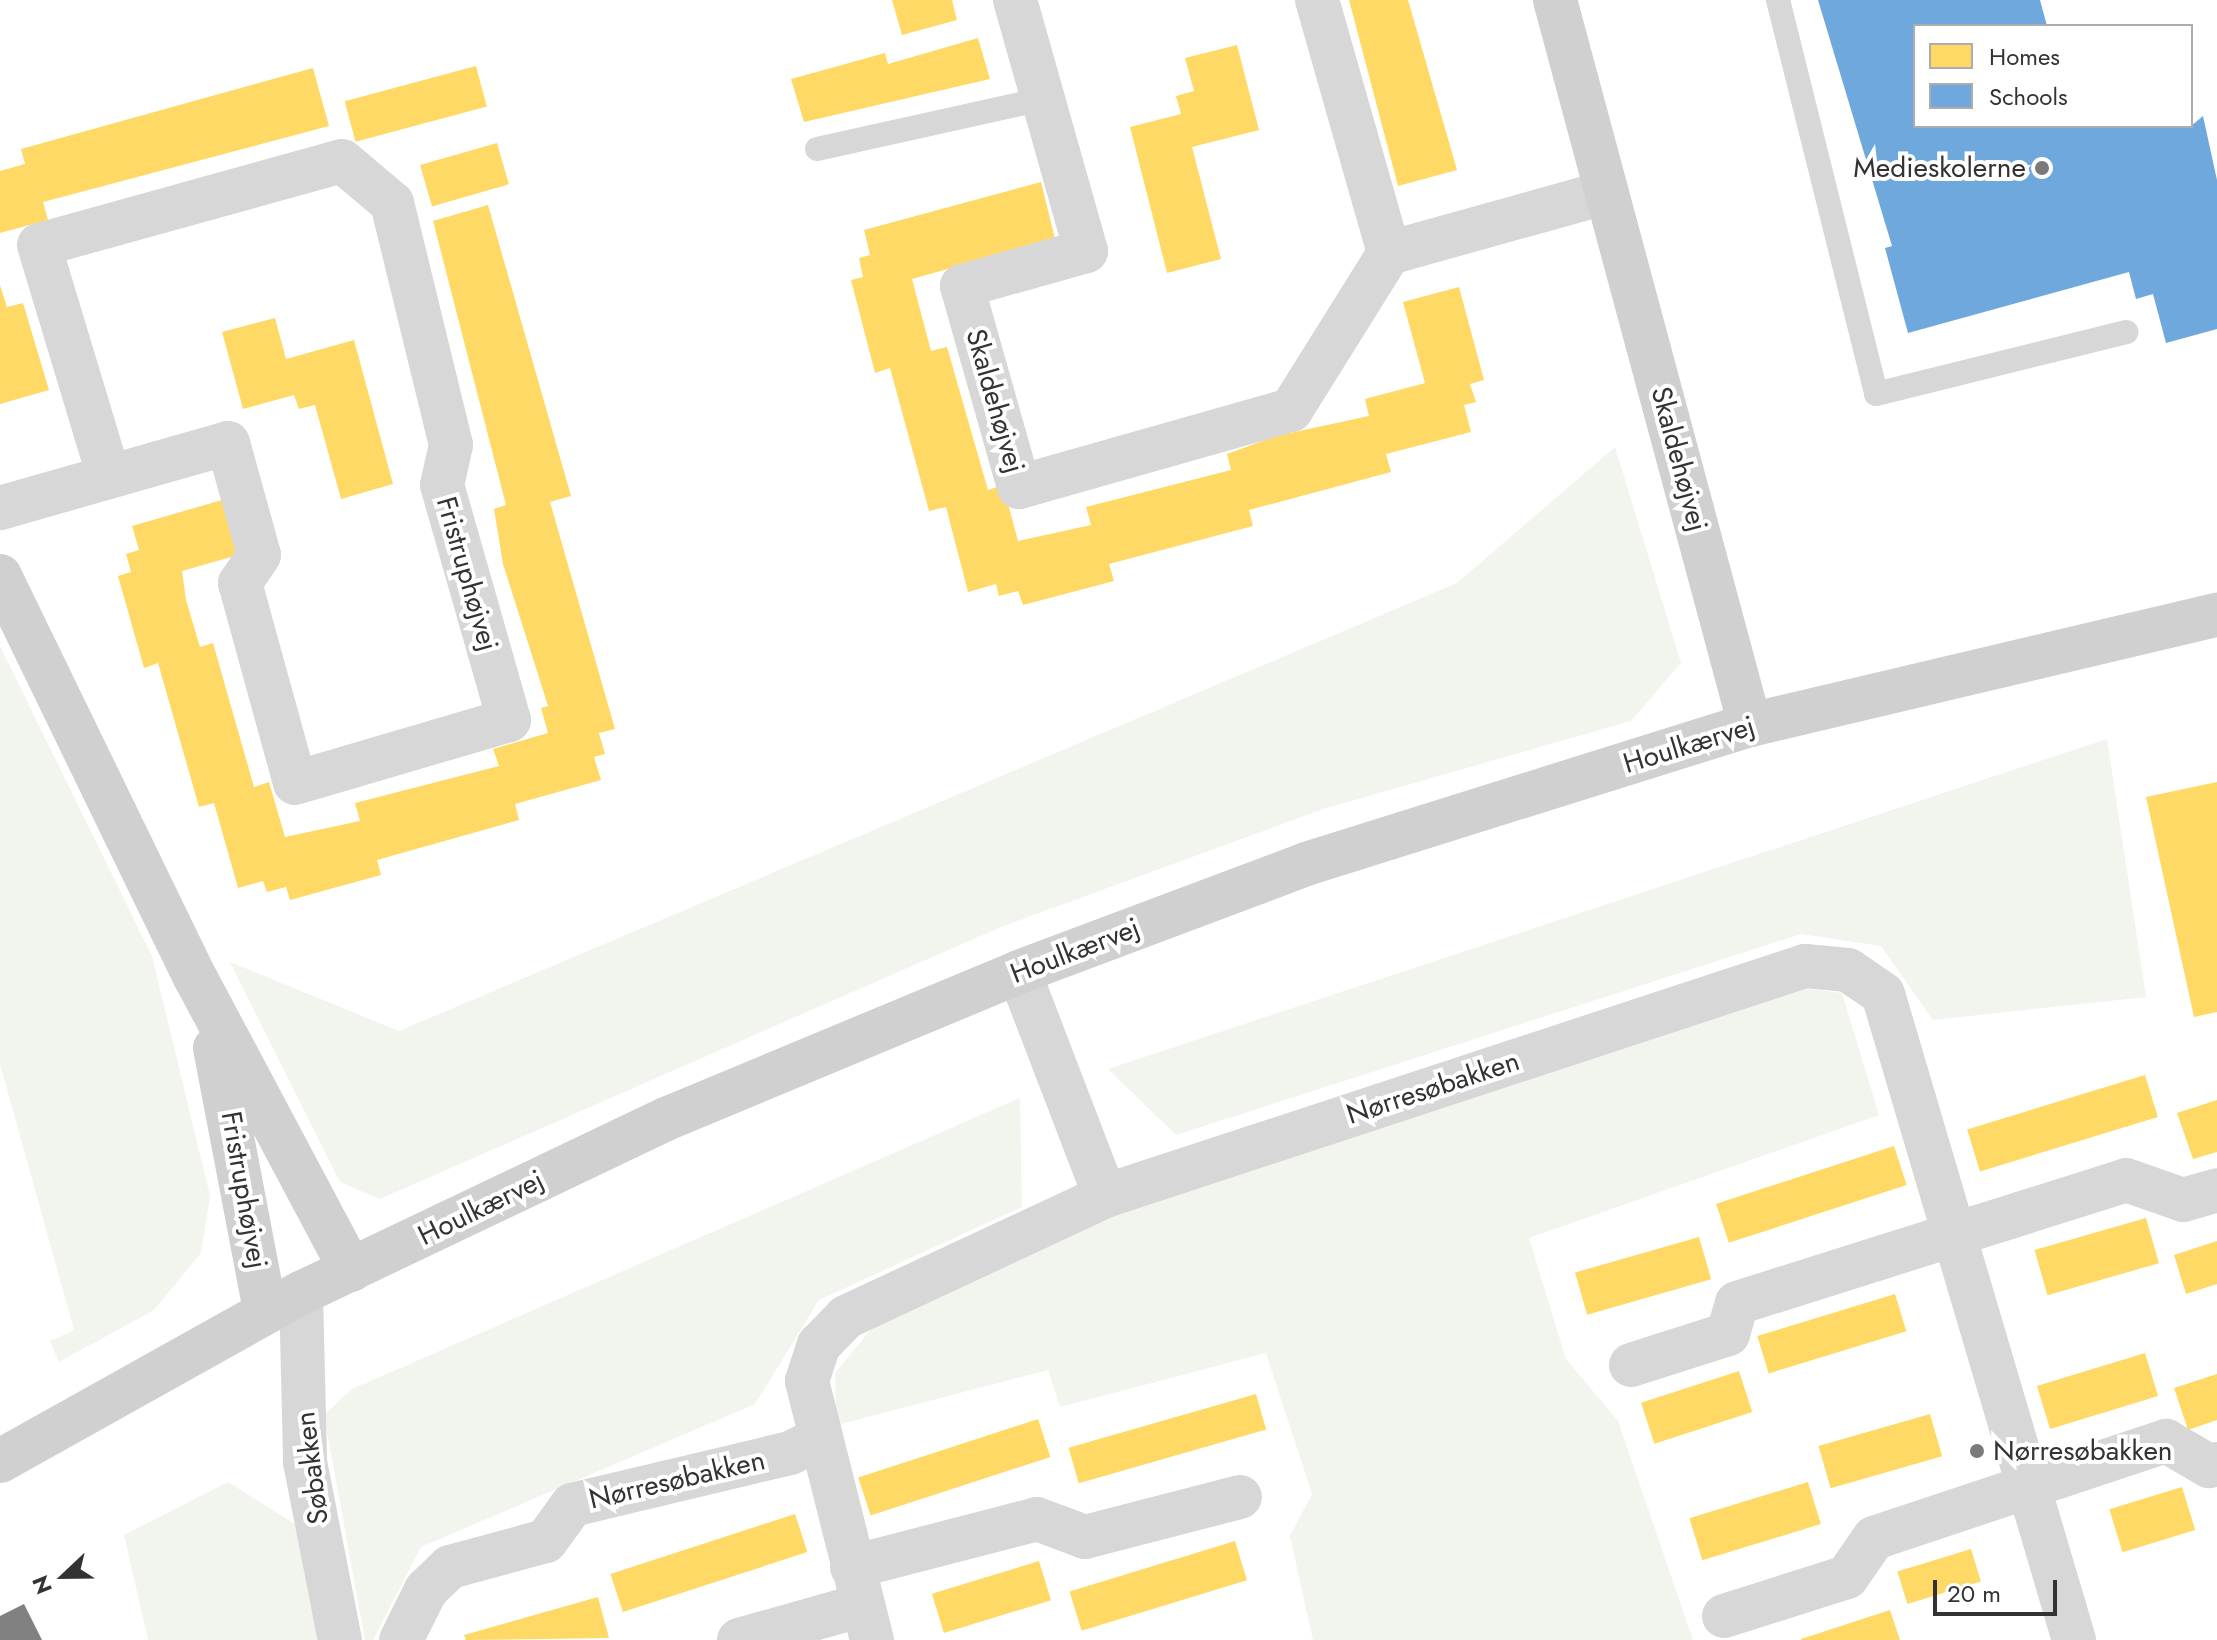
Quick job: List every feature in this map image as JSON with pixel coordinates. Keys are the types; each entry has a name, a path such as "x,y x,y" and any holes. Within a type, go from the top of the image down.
{"street":[{"name":"Skaldehøjvej","path":"1015,0 1086,251 962,286 1019,487 1291,410 1389,253"},
{"path":"1317,0 1389,253 1607,192"},
{"name":"Skaldehøjvej","path":"1555,0 1750,725"},
{"name":"Fristruphøjvej","path":"0,508 108,474 228,443 259,555 240,583 295,783 509,720 442,485 451,445 392,203 342,161 39,245 108,474"},
{"name":"Fristruphøjvej","path":"0,576 195,977 351,1270"},
{"name":"Houlkærvej","path":"0,1461 283,1302 666,1119 1019,972 1306,864 1750,725 2217,615"},
{"name":"Nørresøbakken","path":"862,1604 807,1381 819,1345 846,1317 1105,1196 1805,966 1848,970 1883,994 2074,1640"},
{"path":"1019,972 1105,1196"},
{"name":"Fristruphøjvej","path":"195,977 283,1302"},
{"path":"1631,1365 1728,1334 1737,1303 2126,1180 2183,1200 2217,1190"},
{"name":"Søbakken","path":"283,1302 305,1462 340,1640"},
{"name":"Nørresøbakken","path":"401,1640 426,1590 450,1567 546,1541 572,1505 790,1453 819,1439"},
{"path":"1724,1616 1847,1577 1874,1538 2031,1491 2166,1441 2209,1466 2217,1464"},
{"path":"739,1640 862,1604 1037,1519 1085,1537 1240,1497"}],"lane":[{"path":"1778,0 1876,394 2126,332"},
{"path":"817,149 1043,99"}],"shaded area":[{"path":"1615,447 1681,663 1631,721 1323,809 1001,927 380,1199 340,1182 230,962 399,1031 1457,583"},
{"path":"0,646 152,956 210,1196 201,1253 154,1310 59,1362 50,1341 74,1330 0,1064"},
{"path":"2107,739 2146,997 1933,1020 1881,946 1801,934 1176,1135 1108,1069"},
{"path":"1783,986 1842,993 1879,1115 1529,1238 1566,1359 1618,1421 1693,1640 1313,1640 1290,1536 1312,1494 1266,1353 1060,1407 1048,1370 837,1425 835,1373 876,1323 1130,1208"},
{"path":"1020,1098 1022,1207 819,1300 755,1404 421,1547 373,1640 365,1640 324,1415 352,1389"},
{"path":"228,1482 298,1526 323,1640 148,1640 124,1535"}],"building: Homes":[{"path":"892,0 952,0 957,20 902,35"},
{"path":"1349,0 1408,0 1457,170 1398,186"},
{"path":"978,38 990,79 804,122 791,79 885,53 888,64"},
{"path":"1237,45 1259,130 1192,147 1221,259 1167,273 1130,127 1181,114 1176,96 1194,91 1185,58"},
{"path":"476,66 487,107 356,142 345,101"},
{"path":"313,68 329,126 43,202 48,220 0,233 0,171 25,164 21,149"},
{"path":"497,143 509,184 432,206 420,165"},
{"path":"1041,182 1055,239 912,279 931,351 947,347 988,490 1003,485 1018,541 1091,525 1086,507 1231,470 1227,454 1276,436 1369,416 1365,399 1425,383 1403,302 1459,287 1484,380 1470,384 1476,402 1464,405 1471,432 1386,454 1391,472 1249,510 1253,526 1109,564 1114,581 1023,605 1018,591 999,596 996,584 968,592 946,507 929,511 890,368 875,373 851,280 863,277 859,258 870,255 864,230"},
{"path":"488,205 571,496 550,502 615,729 599,733 605,754 594,757 601,780 515,804 519,820 377,860 381,875 290,900 286,887 267,892 263,881 238,888 214,803 199,807 158,663 144,668 118,576 131,572 126,554 139,550 132,526 222,500 238,555 182,571 186,600 200,647 213,643 254,787 269,782 285,837 360,821 355,803 499,766 493,749 548,733 541,708 548,706 503,564 494,509 506,505 433,221"},
{"path":"0,285 7,307 23,303 49,390 0,404"},
{"path":"275,318 286,359 354,340 393,484 341,499 315,405 299,409 294,395 243,409 222,332"},
{"path":"2217,782 2217,1012 2194,1017 2146,797"},
{"path":"2145,1075 2158,1117 1980,1171 1967,1129"},
{"path":"2217,1100 2217,1152 2193,1159 2177,1113"},
{"path":"1894,1146 1907,1185 1729,1243 1716,1204"},
{"path":"2146,1218 2159,1263 2047,1295 2034,1250"},
{"path":"1699,1237 1711,1279 1587,1315 1575,1273"},
{"path":"2217,1241 2217,1284 2186,1294 2174,1255"},
{"path":"1895,1294 1906,1331 1769,1373 1757,1336"},
{"path":"2145,1353 2158,1396 2050,1429 2037,1386"},
{"path":"1739,1371 1752,1412 1654,1444 1641,1403"},
{"path":"2217,1374 2217,1420 2188,1430 2174,1388"},
{"path":"1256,1394 1266,1430 1079,1483 1069,1448"},
{"path":"1930,1414 1942,1456 1831,1488 1818,1446"},
{"path":"1038,1419 1050,1457 871,1515 858,1477"},
{"path":"1808,1482 1821,1524 1702,1560 1689,1518"},
{"path":"2182,1487 2195,1530 2122,1552 2109,1509"},
{"path":"795,1514 807,1552 623,1612 610,1574"},
{"path":"1235,1541 1247,1580 1082,1631 1070,1592"},
{"path":"1971,1549 1981,1582 1907,1604 1897,1572"},
{"path":"1039,1561 1051,1600 944,1633 932,1594"},
{"path":"598,1597 609,1638 466,1640 464,1635"},
{"path":"1890,1610 1900,1640 1801,1640 1801,1639"}],"building: Schools":[{"name":"Medieskolerne","path":"1818,0 2040,0 2046,24 1913,24 1913,128 2193,128 2203,116 2217,180 2217,329 2166,343 2153,294 2136,299 2129,272 1908,333 1885,248 1892,246"}],"building: Other":[{"path":"24,1604 42,1640 0,1640 0,1616"}],"place":[{"name":"Medieskolerne","path":"2042,168"},
{"name":"Nørresøbakken","path":"1977,1451"}]}
